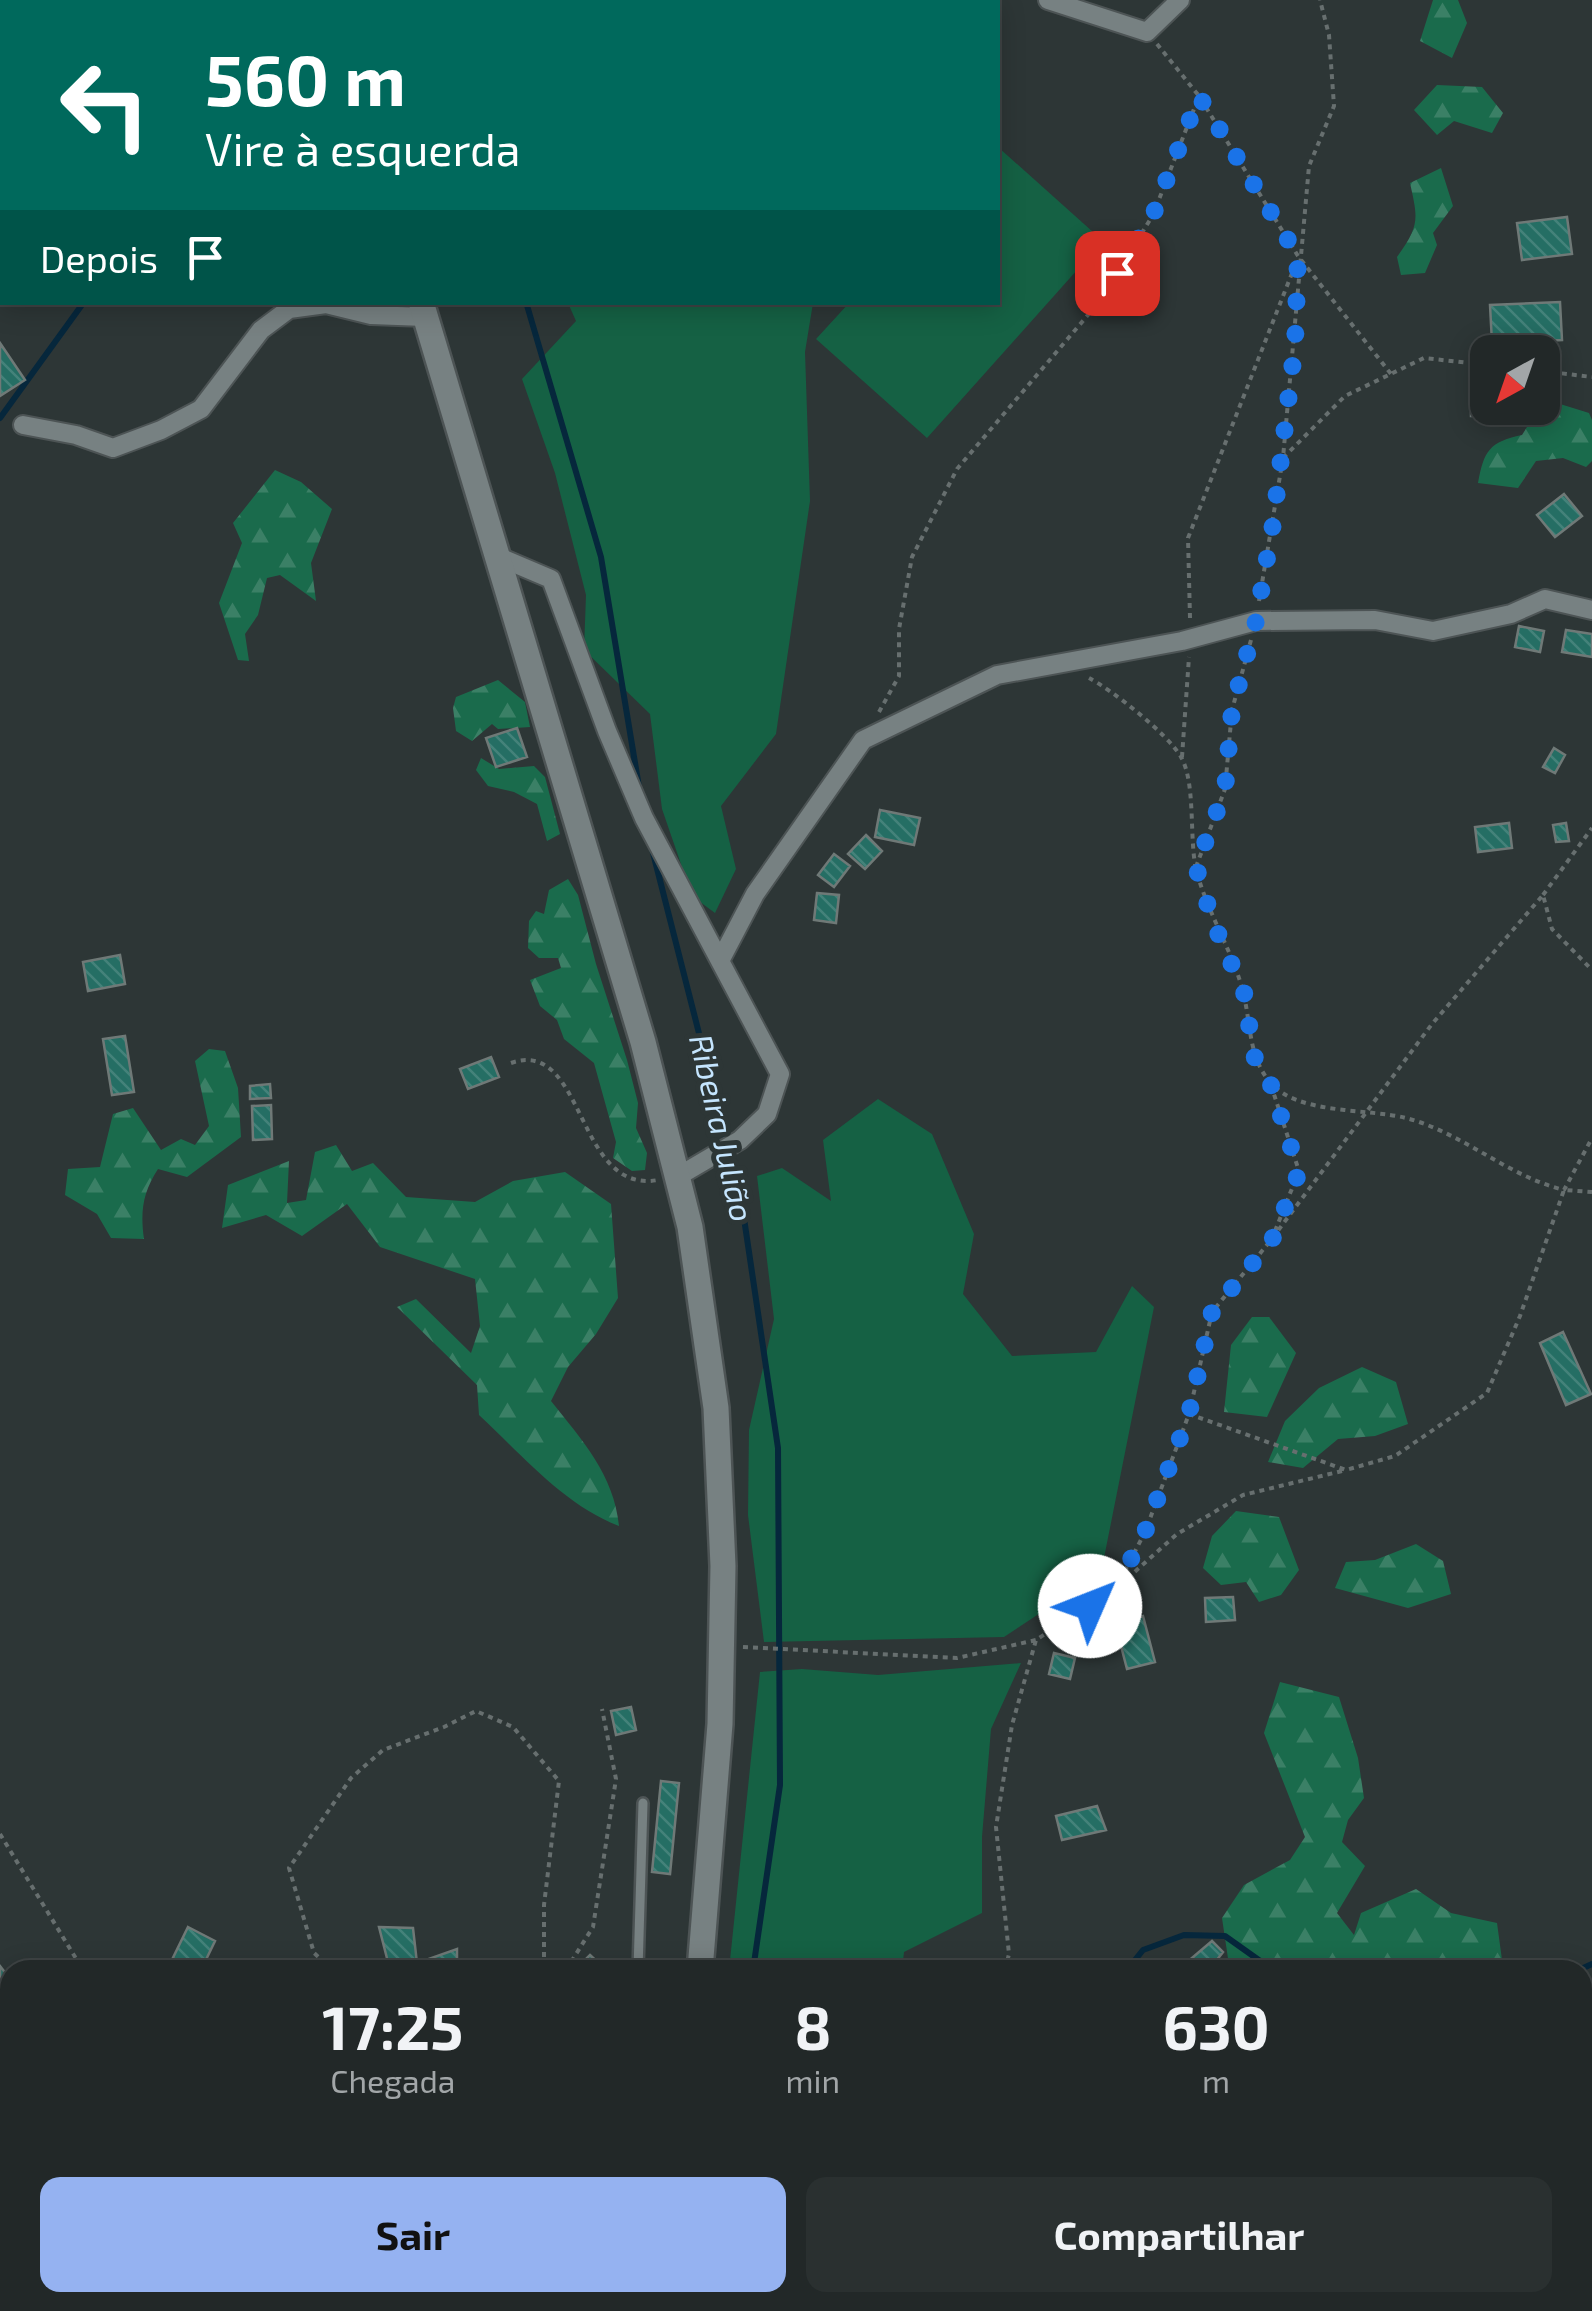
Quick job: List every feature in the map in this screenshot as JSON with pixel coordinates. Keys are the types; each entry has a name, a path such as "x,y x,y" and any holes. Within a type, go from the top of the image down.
{"main road":[{"path":"423,310 643,1042 690,1226 716,1408 723,1566 720,1724 701,1960"}],"street":[{"path":"1048,0 1147,32 1180,0"},
{"path":"23,425 76,435 113,448 161,430 200,409 261,330 289,310 320,305"},
{"path":"330,305 371,315 423,310"},
{"path":"497,556 551,579 606,731 644,818 780,1074 766,1114 740,1140 677,1176"},
{"path":"721,959 755,894 863,740 997,675 1191,639 1256,621 1375,620 1433,631 1510,614 1545,599 1592,610"}],"lane":[{"path":"638,1960 643,1802"}],"path":[{"path":"1196,867 1225,790 1232,710 1256,621 1283,458 1309,166 1334,106 1329,35 1320,0"},
{"path":"1147,32 1199,96 1298,256 1391,374"},
{"path":"863,740 899,676 899,629 912,557 957,469 1100,302 1153,215 1199,96"},
{"path":"1272,1240 1299,1172 1271,1085 1254,1056 1244,992 1213,922 1196,867 1190,795 1182,757 1191,639 1188,538 1298,256"},
{"path":"1283,458 1346,396 1424,358 1470,363"},
{"path":"1560,373 1592,376"},
{"path":"1060,662 1106,687 1182,757"},
{"path":"1116,1588 1145,1532 1189,1414 1212,1312 1272,1240 1432,1024 1543,895 1592,828"},
{"path":"1543,895 1552,929 1592,970"},
{"path":"512,1063 526,1058 543,1061 565,1085 590,1136 615,1170 640,1183 677,1176"},
{"path":"1271,1085 1312,1106 1412,1120 1448,1134 1538,1184 1592,1192"},
{"path":"721,1646 957,1658 1036,1640 1116,1588 1176,1534 1243,1495 1394,1456 1487,1393 1520,1316 1564,1190 1592,1138"},
{"path":"1189,1414 1346,1470"},
{"path":"1008,1960 996,1827 1012,1725 1036,1640"},
{"path":"572,1960 593,1928 616,1779 602,1708"},
{"path":"322,1960 314,1953 289,1868 350,1778 384,1750 444,1728 476,1711 513,1727 559,1781 544,1905 544,1960"},
{"path":"0,1834 77,1960"}],"green space":[{"path":"1433,0 1458,0 1467,23 1452,58 1420,41"},
{"path":"1437,85 1482,87 1503,113 1492,133 1454,121 1437,135 1414,110"},
{"path":"1000,149 1103,241 927,438 816,339 847,305 1000,305"},
{"path":"1441,168 1453,206 1433,233 1437,245 1425,273 1401,275 1397,257 1415,222 1410,183"},
{"path":"569,305 813,305 805,352 810,501 776,734 721,806 736,869 715,913 692,896 662,809 650,714 584,650 586,595 555,473 522,379 576,321"},
{"path":"1560,404 1589,413 1592,461 1586,467 1563,458 1536,461 1518,488 1478,483 1490,450 1502,441 1522,435 1528,425 1560,425"},
{"path":"275,470 301,482 332,509 311,563 316,601 280,575 267,578 258,615 245,634 249,661 238,660 219,603 242,543 233,523"},
{"path":"498,680 525,702 530,727 498,729 492,724 472,741 456,731 456,697"},
{"path":"481,758 499,769 534,766 545,777 560,834 547,841 537,804 514,792 488,786 476,770"},
{"path":"568,879 578,895 627,1060 638,1103 636,1128 647,1153 645,1170 632,1171 613,1158 616,1142 594,1063 564,1039 557,1020 540,1006 530,980 561,968 558,958 539,958 528,948 529,921 536,911 544,914 549,890"},
{"path":"209,1049 225,1051 238,1088 241,1137 187,1177 158,1169 144,1202 144,1239 111,1238 97,1214 65,1195 68,1169 100,1167 113,1114 133,1108 161,1150 181,1139 195,1145 209,1126 195,1061"},
{"path":"878,1099 932,1134 974,1234 963,1294 1012,1356 1096,1352 1132,1286 1154,1307 1101,1573 1004,1637 764,1642 748,1515 749,1430 774,1319 757,1176 782,1168 831,1201 823,1140"},
{"path":"336,1145 352,1171 373,1163 406,1197 475,1202 513,1181 565,1172 611,1204 618,1298 596,1334 568,1367 551,1401 603,1474 619,1526 562,1492 479,1415 477,1385 397,1307 416,1299 471,1353 480,1326 475,1279 380,1247 347,1204 302,1236 266,1215 222,1228 228,1185 289,1161 287,1203 306,1200 315,1152"},
{"path":"1252,1317 1269,1317 1296,1353 1267,1417 1224,1412 1231,1345"},
{"path":"1362,1367 1396,1382 1408,1424 1375,1436 1338,1439 1303,1468 1268,1462 1285,1421 1319,1388"},
{"path":"1236,1511 1279,1517 1299,1570 1281,1595 1259,1602 1246,1582 1221,1585 1203,1568 1212,1536"},
{"path":"1416,1544 1443,1561 1451,1594 1408,1608 1335,1588 1346,1562 1375,1560"},
{"path":"1021,1663 991,1729 982,1837 982,1913 904,1952 903,1960 730,1960 760,1672 802,1669 878,1675"},
{"path":"1280,1682 1339,1697 1358,1758 1364,1798 1348,1820 1342,1842 1365,1866 1337,1913 1354,1935 1361,1913 1416,1889 1451,1913 1497,1923 1502,1960 1228,1960 1222,1918 1244,1885 1290,1860 1305,1837 1264,1733"}],"building":[{"path":"1567,217 1572,254 1522,260 1517,223"},
{"path":"1560,302 1562,340 1560,335 1492,335 1490,305"},
{"path":"0,343 25,380 0,396"},
{"path":"1564,494 1582,516 1555,537 1537,515"},
{"path":"1519,626 1544,631 1540,652 1515,647"},
{"path":"1566,630 1592,634 1592,657 1562,652"},
{"path":"517,728 527,757 496,767 486,738"},
{"path":"1554,748 1565,755 1555,773 1543,767"},
{"path":"880,810 920,818 914,845 875,837"},
{"path":"1509,823 1512,848 1478,852 1475,827"},
{"path":"1566,823 1569,841 1556,842 1553,825"},
{"path":"866,835 882,851 865,869 848,854"},
{"path":"834,854 850,866 834,887 818,875"},
{"path":"817,893 839,895 836,923 814,920"},
{"path":"120,955 125,984 88,991 83,962"},
{"path":"125,1036 134,1092 112,1095 103,1039"},
{"path":"491,1057 499,1077 468,1089 460,1069"},
{"path":"270,1084 271,1098 250,1099 250,1086"},
{"path":"271,1105 272,1139 253,1140 252,1106"},
{"path":"1563,1332 1591,1394 1566,1405 1540,1343"},
{"path":"1233,1597 1235,1620 1206,1622 1205,1598"},
{"path":"1143,1616 1155,1662 1127,1669 1115,1623"},
{"path":"1054,1653 1075,1658 1070,1679 1049,1674"},
{"path":"631,1707 636,1730 616,1735 611,1711"},
{"path":"661,1781 679,1783 670,1874 652,1872"},
{"path":"1097,1806 1106,1830 1062,1840 1056,1816"},
{"path":"188,1927 215,1941 206,1960 172,1960"},
{"path":"379,1927 413,1928 417,1960 387,1960"},
{"path":"1212,1941 1223,1952 1217,1960 1190,1960"},
{"path":"457,1949 457,1960 426,1960"}],"waterway":[{"path":"0,418 82,305"},
{"name":"Ribeira Julião","path":"527,305 601,557 639,787"},
{"name":"Ribeira Julião","path":"652,849 741,1198 778,1448 780,1785 754,1960"},
{"path":"1135,1960 1143,1950 1184,1935 1225,1936 1259,1960"}],"route":[{"path":"1090,1606 1116,1588 1145,1532 1189,1414 1212,1312 1272,1240 1299,1172 1271,1085 1254,1056 1244,992 1213,922 1196,867 1225,790 1232,710 1256,621 1273,524 1295,345 1298,256 1199,96 1153,215 1117,273"}]}
